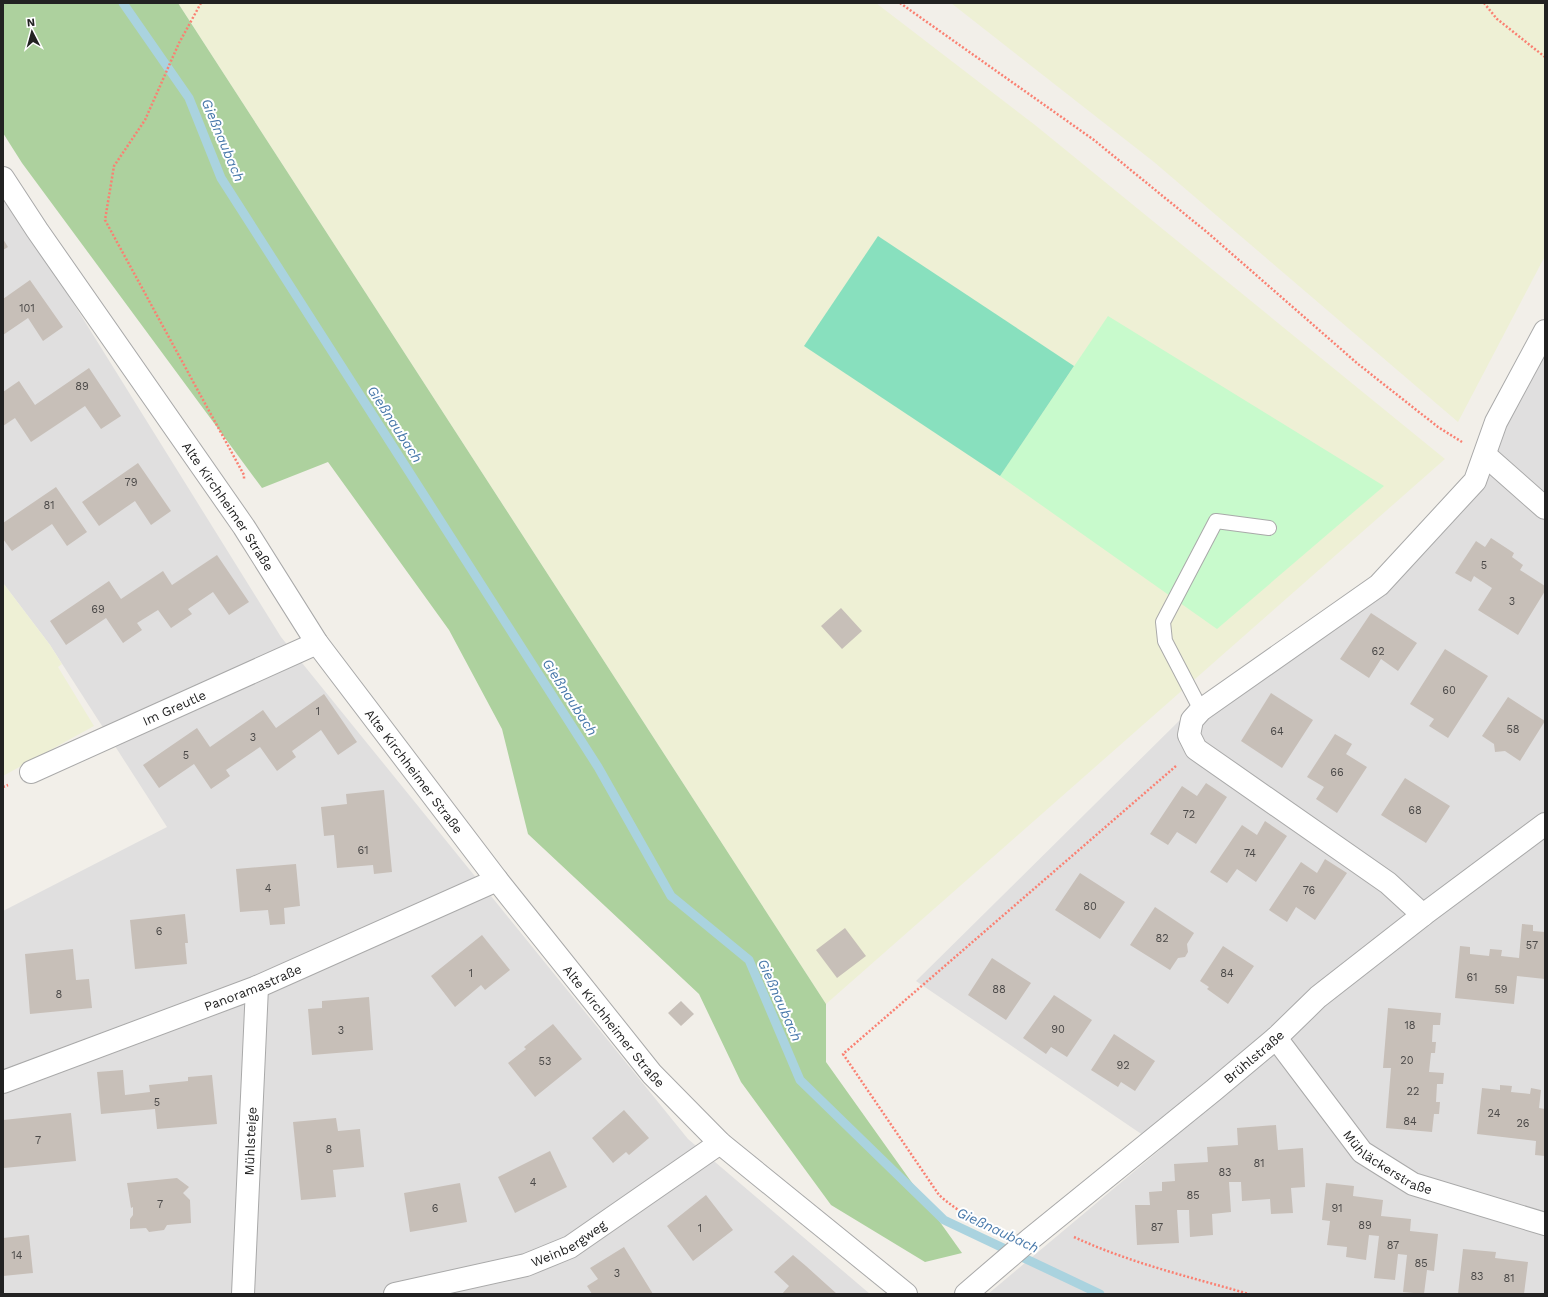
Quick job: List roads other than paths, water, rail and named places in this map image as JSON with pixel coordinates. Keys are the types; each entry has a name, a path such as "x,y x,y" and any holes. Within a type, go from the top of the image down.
{"street":[{"name":"Alte Kirchheimer Straße","path":"3,178 37,230 244,527 317,643 497,880 652,1074 720,1143 906,1294"},
{"path":"1423,916 1388,883 1196,749 1189,734 1192,720 1201,710 1379,586 1475,481 1496,422 1536,369 1545,331"},
{"path":"1485,455 1545,508"},
{"name":"Im Greutle","path":"31,772 317,643"},
{"name":"Brühlstraße","path":"966,1294 1276,1038 1318,997 1545,825"},
{"name":"Panoramastraße","path":"3,1082 257,987 497,880"},
{"name":"Mühlsteige","path":"243,1294 257,987"},
{"name":"Mühläckerstraße","path":"1276,1038 1362,1152 1413,1184 1545,1224"},
{"name":"Weinbergweg","path":"395,1294 526,1265 570,1247 720,1143"}],"lane":[{"path":"1201,710 1165,641 1163,622 1216,521 1268,528"}],"waterway":[{"name":"Gießnaubach","path":"123,3 189,98 221,178 598,767 671,896 749,960 800,1080 944,1220 1100,1294"}]}
